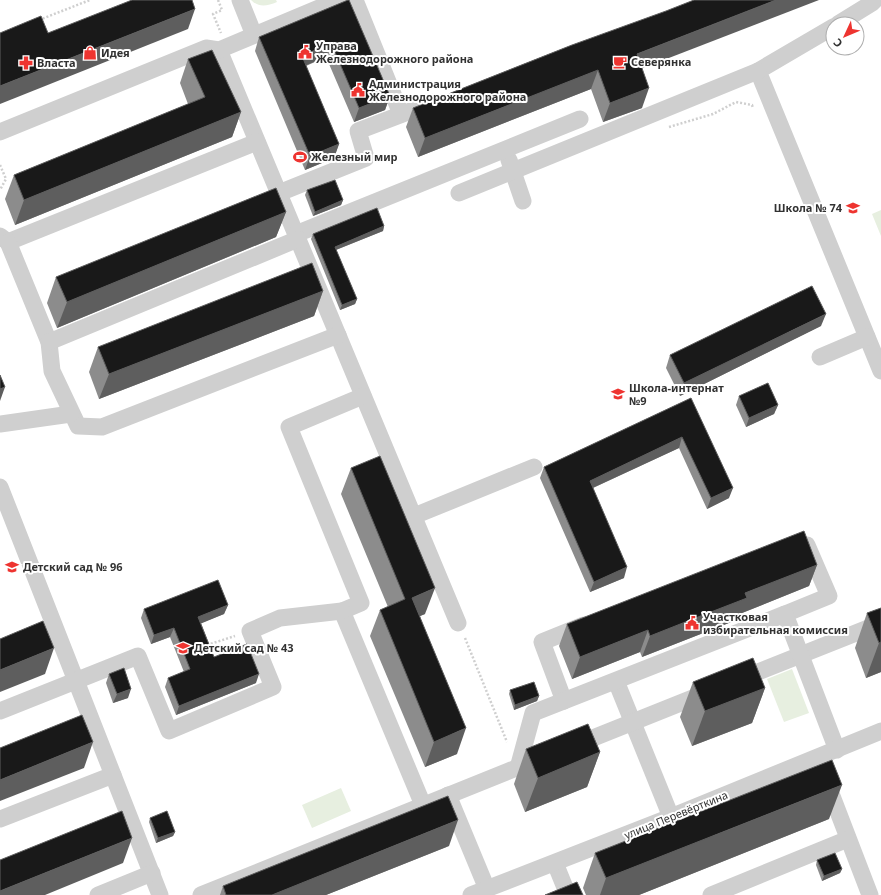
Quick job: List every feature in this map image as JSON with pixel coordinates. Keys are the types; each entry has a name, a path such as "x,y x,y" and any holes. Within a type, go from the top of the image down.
{"street":[{"path":"240,0 254,35"},
{"path":"355,0 401,114"},
{"path":"850,16 872,1"},
{"path":"0,132 206,48 223,48 326,2"},
{"path":"459,193 758,72 825,32"},
{"path":"223,48 257,142 458,622"},
{"path":"758,72 881,370"},
{"path":"279,194 366,158 358,131 446,97"},
{"path":"50,342 580,119"},
{"path":"257,142 4,239 50,342 52,371 78,426 102,427 338,336"},
{"path":"505,150 524,201"},
{"path":"820,358 867,337"},
{"path":"0,711 138,656 169,731 273,687 250,631 280,618 342,611 361,603 289,427 363,396"},
{"path":"0,424 71,414"},
{"path":"414,516 534,467"},
{"path":"0,487 76,681 82,718 113,775 160,895"},
{"path":"518,768 533,713 829,596 803,535 788,541"},
{"path":"342,611 423,805"},
{"path":"785,614 837,750"},
{"path":"564,701 542,642 600,618"},
{"path":"201,895 881,623"},
{"path":"616,681 671,817"},
{"name":"улица Перевёрткина","path":"471,895 671,817 881,731"},
{"path":"817,758 870,895"},
{"path":"0,819 113,775"},
{"path":"448,795 487,889"},
{"path":"711,895 848,839"},
{"path":"555,863 568,895"},
{"path":"98,895 152,873"}],"path":[{"path":"35,22 90,0"},
{"path":"218,0 222,10 213,14 223,48"},
{"path":"668,127 713,114 736,102 752,105 755,112"},
{"path":"0,165 6,179 0,190"},
{"path":"458,622 518,768"},
{"path":"203,646 250,631"}],"green space":[{"path":"251,0 276,0 277,2 263,6 254,3"},
{"path":"881,210 881,236 872,214"},
{"path":"792,669 809,713 784,722 767,679"},
{"path":"341,788 351,811 312,828 302,805"}],"building":[{"path":"132,0 192,0 195,9 0,86 0,33 41,16 48,33"},
{"name":"Администрация Железнодорожного района","path":"348,0 390,96 359,108 331,43 302,56 339,144 310,156 259,37"},
{"path":"694,0 776,0 637,54 649,88 610,103 598,70 425,138 413,108 572,45"},
{"path":"212,50 241,112 24,200 14,175 205,97 188,59"},
{"path":"335,180 343,200 315,212 307,190"},
{"path":"276,188 286,212 67,302 56,277"},
{"path":"377,208 384,226 335,247 357,299 342,305 313,234"},
{"path":"312,263 323,291 109,374 98,347"},
{"path":"812,286 826,314 684,383 670,355"},
{"path":"0,375 5,387 0,389"},
{"path":"768,383 778,405 749,418 739,396"},
{"path":"691,398 733,488 711,498 682,437 590,481 627,567 594,582 544,467"},
{"path":"380,456 435,588 412,598 466,728 434,742 380,610 405,599 351,468"},
{"path":"804,531 817,565 745,593 747,598 650,636 648,630 580,657 567,624"},
{"path":"218,580 228,605 198,617 214,657 247,644 259,674 179,706 168,678 190,669 174,628 154,635 144,609"},
{"path":"881,608 881,642 879,643 867,613"},
{"path":"43,621 54,648 0,670 0,639"},
{"path":"753,658 765,688 705,711 693,682"},
{"path":"124,668 131,689 117,694 109,674"},
{"path":"534,682 539,696 515,705 510,690"},
{"path":"82,715 93,742 0,780 0,748"},
{"path":"588,724 600,752 538,778 526,749"},
{"path":"832,760 842,785 606,878 595,853"},
{"path":"448,796 458,820 272,895 226,895 223,886"},
{"path":"122,811 132,838 0,891 0,860"},
{"path":"167,811 175,832 158,838 150,818"},
{"path":"835,853 842,869 824,876 817,860"},
{"path":"577,882 583,895 545,895"}],"place":[{"name":"Управа Железнодорожного района","path":"305,52"},
{"name":"Идея","path":"90,53"},
{"name":"Северянка","path":"620,62"},
{"name":"Власта","path":"26,63"},
{"name":"Администрация Железнодорожного района","path":"358,90"},
{"name":"Железный мир","path":"300,157"},
{"name":"Школа № 74","path":"853,208"},
{"name":"Школа-интернат №9","path":"618,394"},
{"name":"Детский сад № 96","path":"12,567"},
{"name":"Участковая избирательная комиссия","path":"692,623"},
{"name":"Детский сад № 43","path":"183,648"}]}
